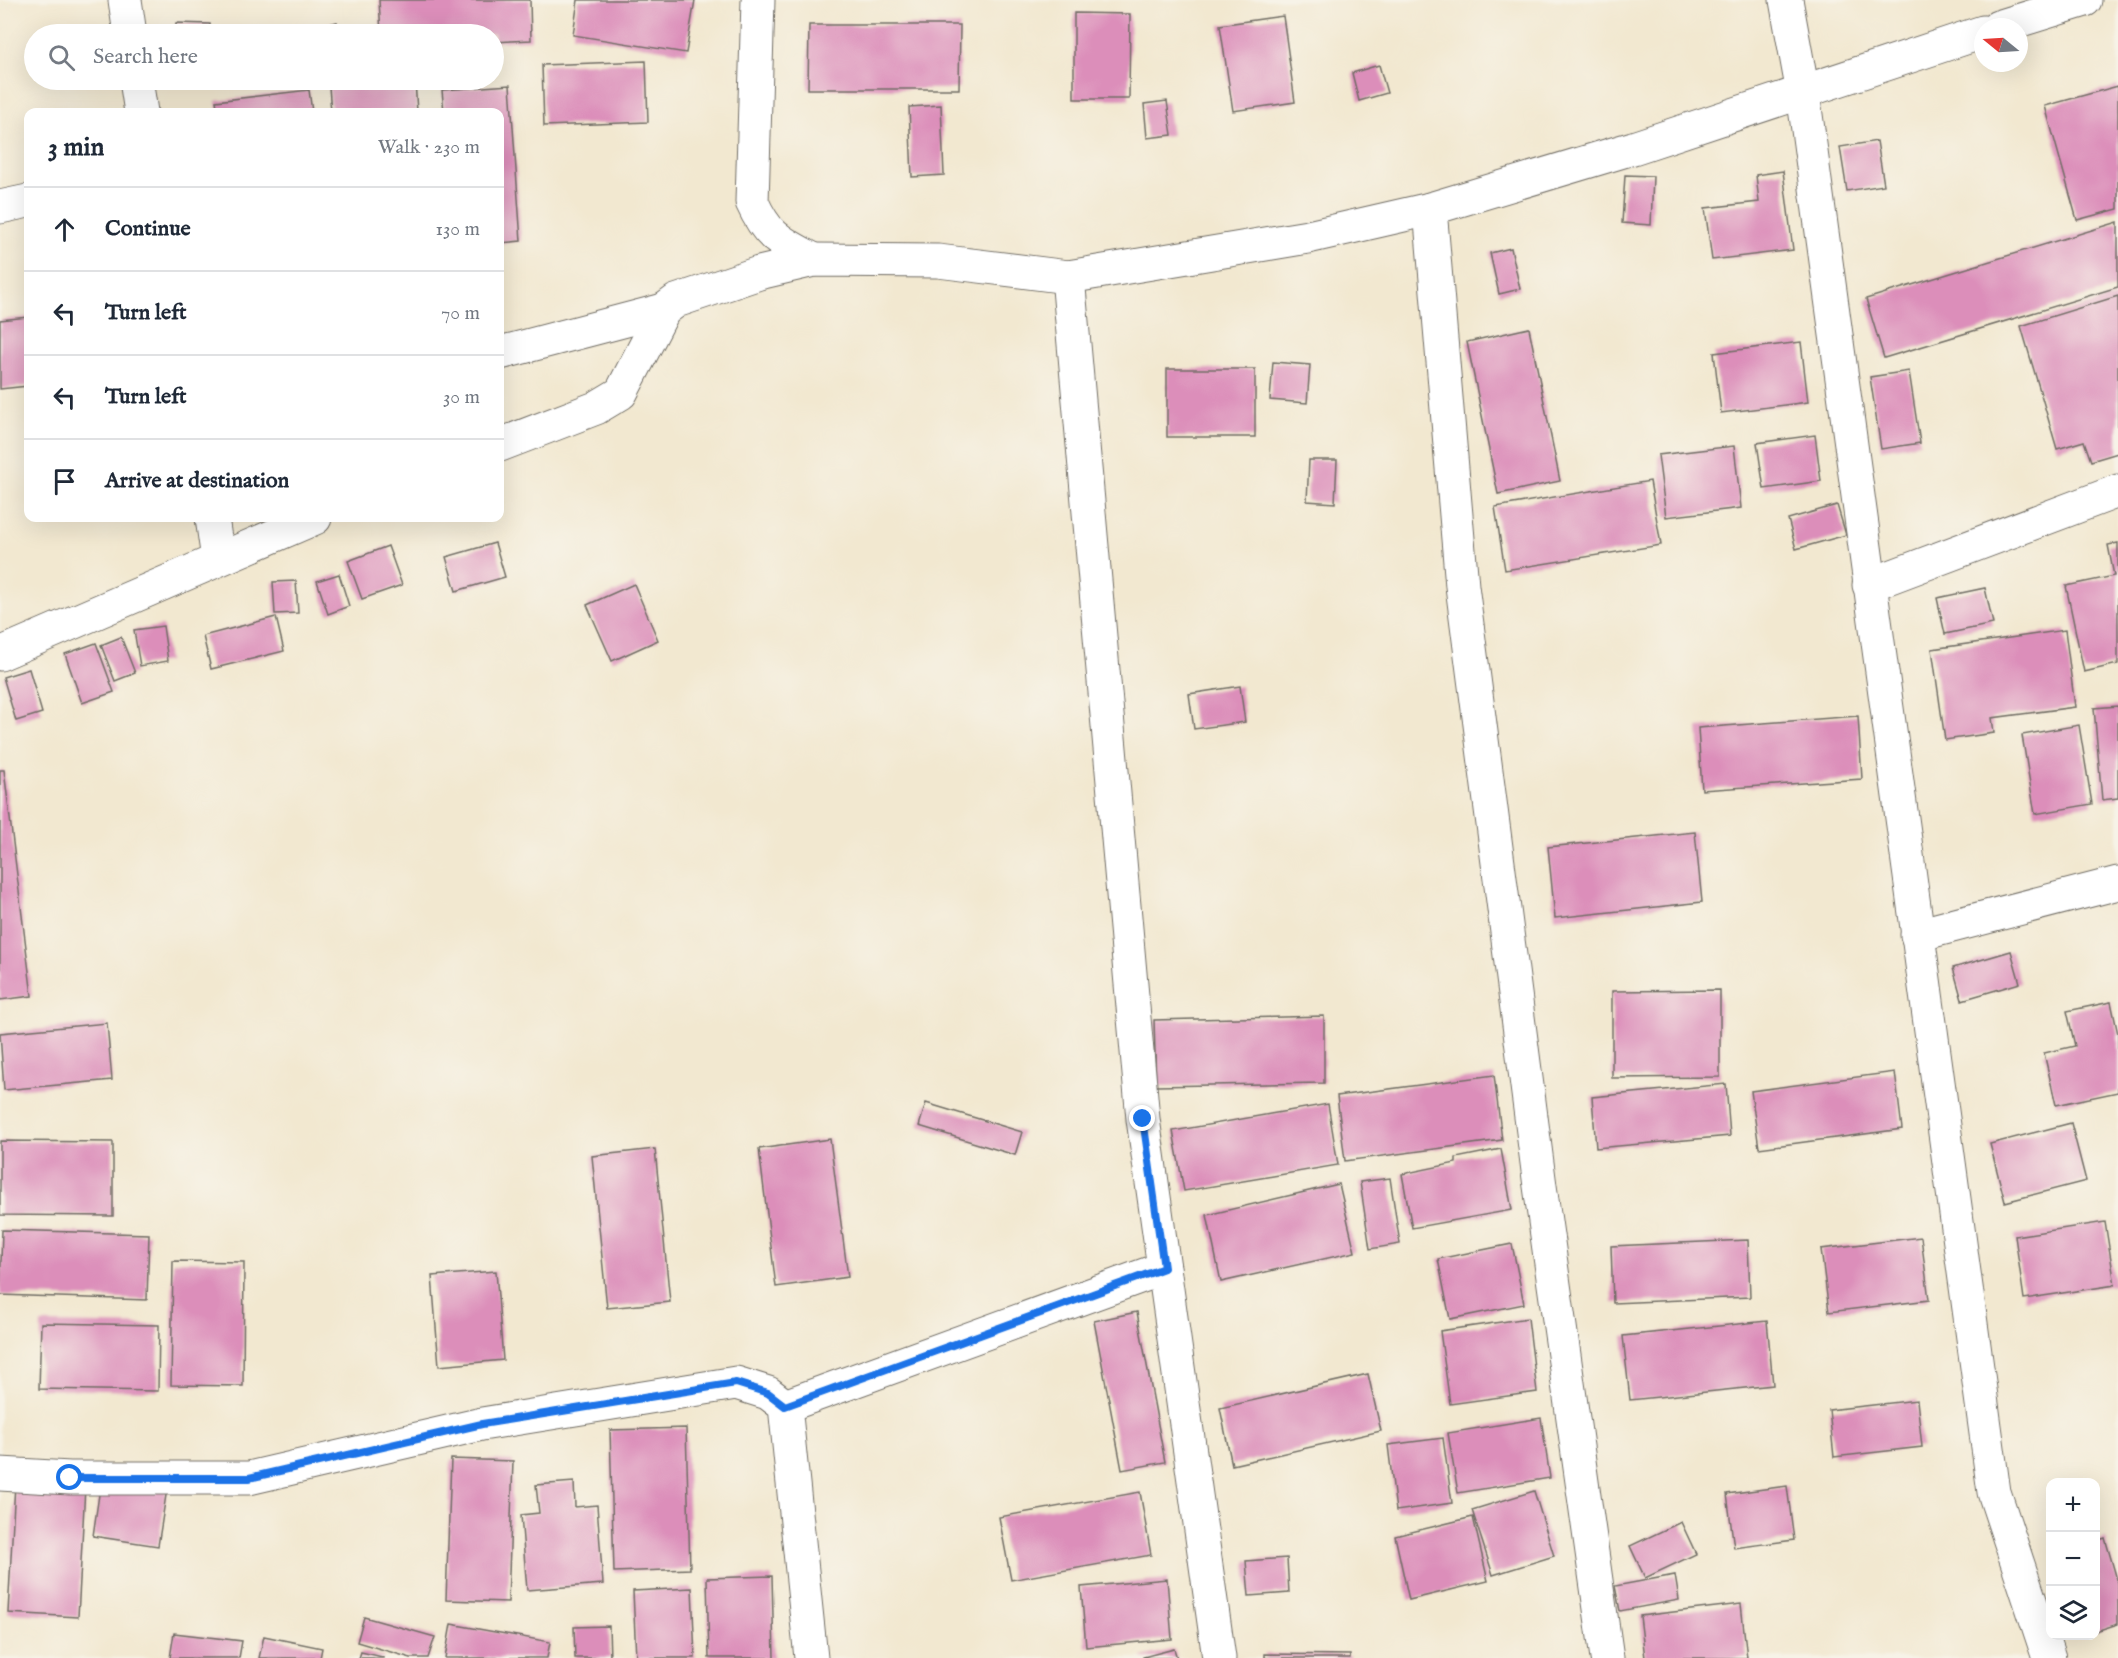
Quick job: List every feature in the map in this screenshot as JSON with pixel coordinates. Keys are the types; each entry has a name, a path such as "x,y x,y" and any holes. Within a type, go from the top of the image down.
{"street":[{"path":"125,0 129,24"},
{"path":"758,0 752,202 762,224 776,240 814,260"},
{"path":"1786,0 1803,93 1994,1492 2049,1658"},
{"path":"2027,18 2085,0"},
{"path":"504,352 664,310 676,301 759,273 814,260 938,261 1068,277 1308,237 1430,209 1803,93 1974,35"},
{"path":"138,90 140,108"},
{"path":"0,207 24,202"},
{"path":"1430,209 1462,586 1539,1175 1607,1658"},
{"path":"1068,277 1143,1119 1219,1658"},
{"path":"504,444 596,408 621,393 664,310"},
{"path":"1869,585 2118,491"},
{"path":"213,522 218,559"},
{"path":"0,654 306,522"},
{"path":"1917,935 2118,883"},
{"path":"785,1406 1164,1268"},
{"path":"0,1474 70,1478 249,1478 482,1424 736,1383 768,1393 785,1406 811,1658"}],"building":[{"path":"379,0 530,0 531,40 504,41 504,24 380,24"},
{"path":"578,0 695,0 686,53 573,35"},
{"path":"1074,13 1130,14 1129,99 1074,99"},
{"path":"1283,16 1295,102 1233,111 1220,25"},
{"path":"809,25 960,25 959,89 808,89"},
{"path":"646,61 648,122 544,126 542,65"},
{"path":"1379,65 1387,93 1359,101 1352,73"},
{"path":"504,85 510,85 521,241 504,243 504,108 444,108 442,90 504,90"},
{"path":"2118,86 2118,209 2077,220 2045,106"},
{"path":"309,90 311,108 217,108 216,101"},
{"path":"329,90 416,90 417,108 331,108"},
{"path":"1167,101 1172,135 1147,138 1144,104"},
{"path":"941,105 944,175 912,177 909,107"},
{"path":"1877,141 1884,185 1847,191 1840,147"},
{"path":"1783,171 1793,250 1712,260 1705,208 1759,202 1756,175"},
{"path":"1625,175 1653,176 1651,225 1622,223"},
{"path":"2118,222 2118,287 1884,358 1866,299"},
{"path":"1511,248 1520,289 1499,294 1490,253"},
{"path":"2118,296 2118,453 2091,461 2084,441 2057,449 2021,326"},
{"path":"24,317 24,386 0,389 0,320"},
{"path":"1529,328 1560,481 1498,494 1467,342"},
{"path":"1801,342 1808,402 1721,413 1714,353"},
{"path":"1273,362 1310,365 1307,403 1270,400"},
{"path":"1167,369 1255,369 1255,437 1167,437"},
{"path":"1909,371 1920,443 1881,449 1870,377"},
{"path":"1815,435 1821,481 1764,489 1757,443"},
{"path":"1734,446 1741,508 1666,517 1658,455"},
{"path":"1309,460 1337,460 1335,503 1307,501"},
{"path":"1650,481 1661,545 1505,570 1495,507"},
{"path":"1837,505 1846,535 1796,549 1788,519"},
{"path":"495,543 505,577 456,591 446,557"},
{"path":"2118,543 2118,664 2084,672 2066,586 2114,576 2108,545"},
{"path":"388,546 402,585 362,599 348,561"},
{"path":"339,574 349,606 328,614 317,581"},
{"path":"296,581 298,613 275,614 273,582"},
{"path":"634,584 658,640 612,661 587,605"},
{"path":"1985,588 1993,624 1945,634 1937,598"},
{"path":"276,617 284,651 211,669 203,636"},
{"path":"163,626 168,661 140,666 134,630"},
{"path":"2065,630 2075,707 1992,718 1994,733 1945,740 1932,649"},
{"path":"121,637 135,673 115,681 101,645"},
{"path":"96,643 114,692 82,703 65,654"},
{"path":"29,669 42,713 16,721 3,677"},
{"path":"1240,686 1245,722 1194,729 1189,694"},
{"path":"2118,706 2118,798 2102,800 2094,708"},
{"path":"1858,716 1862,779 1702,790 1698,728"},
{"path":"2079,725 2092,804 2035,814 2022,735"},
{"path":"0,770 4,770 32,996 0,1000"},
{"path":"1695,832 1702,902 1555,918 1548,847"},
{"path":"2011,951 2020,983 1962,1000 1953,968"},
{"path":"1720,990 1720,1077 1612,1078 1612,991"},
{"path":"2111,1002 2118,1034 2118,1092 2056,1105 2044,1053 2075,1046 2067,1011"},
{"path":"1324,1016 1324,1083 1156,1086 1154,1020"},
{"path":"107,1023 112,1080 4,1090 0,1033"},
{"path":"1895,1072 1902,1129 1759,1148 1751,1091"},
{"path":"1494,1075 1502,1140 1345,1161 1337,1096"},
{"path":"1726,1084 1730,1136 1596,1148 1592,1097"},
{"path":"926,1103 1022,1132 1015,1155 919,1126"},
{"path":"1328,1104 1338,1165 1184,1191 1173,1131"},
{"path":"2071,1123 2086,1181 2005,1202 1990,1144"},
{"path":"830,1139 848,1277 776,1287 759,1149"},
{"path":"0,1141 113,1142 113,1216 0,1215"},
{"path":"655,1149 670,1302 607,1308 592,1156"},
{"path":"1501,1149 1512,1210 1412,1228 1402,1174 1456,1163 1456,1158"},
{"path":"1390,1178 1400,1244 1370,1249 1360,1182"},
{"path":"1339,1184 1355,1252 1221,1282 1207,1215"},
{"path":"2105,1222 2115,1285 2024,1299 2015,1236"},
{"path":"2,1230 149,1234 147,1300 0,1295"},
{"path":"1921,1237 1929,1300 1829,1312 1821,1249"},
{"path":"1748,1240 1750,1297 1613,1303 1611,1246"},
{"path":"1512,1244 1524,1304 1450,1319 1438,1259"},
{"path":"173,1261 244,1262 243,1386 171,1385"},
{"path":"496,1271 503,1360 439,1366 432,1276"},
{"path":"1137,1312 1165,1462 1122,1470 1094,1321"},
{"path":"1528,1318 1537,1392 1450,1404 1440,1331"},
{"path":"1767,1321 1773,1385 1630,1400 1623,1336"},
{"path":"41,1323 159,1325 158,1391 39,1389"},
{"path":"1368,1374 1381,1431 1232,1465 1220,1408"},
{"path":"1917,1400 1922,1447 1834,1457 1829,1410"},
{"path":"1541,1418 1550,1478 1458,1493 1448,1433"},
{"path":"686,1428 690,1569 614,1572 610,1430"},
{"path":"1443,1438 1452,1503 1396,1511 1388,1445"},
{"path":"451,1459 513,1461 508,1602 446,1600"},
{"path":"16,1465 86,1468 78,1617 8,1613"},
{"path":"103,1467 169,1476 158,1546 93,1536"},
{"path":"574,1482 575,1507 597,1505 603,1584 527,1590 521,1515 539,1513 536,1485"},
{"path":"1787,1486 1794,1540 1734,1548 1727,1494"},
{"path":"1534,1491 1554,1556 1493,1575 1472,1510"},
{"path":"1140,1492 1151,1555 1011,1580 999,1517"},
{"path":"1473,1517 1488,1581 1409,1600 1395,1536"},
{"path":"1681,1522 1696,1554 1645,1578 1630,1546"},
{"path":"2105,1538 2118,1583 2118,1624 2100,1630 2100,1586 2100,1540"},
{"path":"1287,1558 1289,1593 1249,1596 1246,1561"},
{"path":"1675,1575 1679,1600 1620,1611 1615,1586"},
{"path":"772,1576 774,1658 709,1658 707,1578"},
{"path":"1167,1579 1172,1639 1086,1647 1081,1587"},
{"path":"692,1588 695,1658 636,1658 633,1591"},
{"path":"1741,1604 1747,1658 1645,1658 1640,1616"},
{"path":"364,1617 435,1637 428,1658 411,1658 357,1642"},
{"path":"451,1624 550,1642 547,1658 445,1658"},
{"path":"609,1626 610,1658 575,1658 574,1627"},
{"path":"174,1633 242,1641 239,1658 170,1658"},
{"path":"264,1636 322,1648 320,1658 259,1658"},
{"path":"1174,1649 1177,1658 1143,1658 1143,1657"},
{"path":"361,1652 383,1657 383,1658 359,1658"},
{"path":"1265,1654 1350,1655 1350,1658 1265,1658"}],"route":[{"path":"70,1478 249,1478 482,1424 736,1383 768,1393 785,1406 1164,1268 1143,1119"}]}
